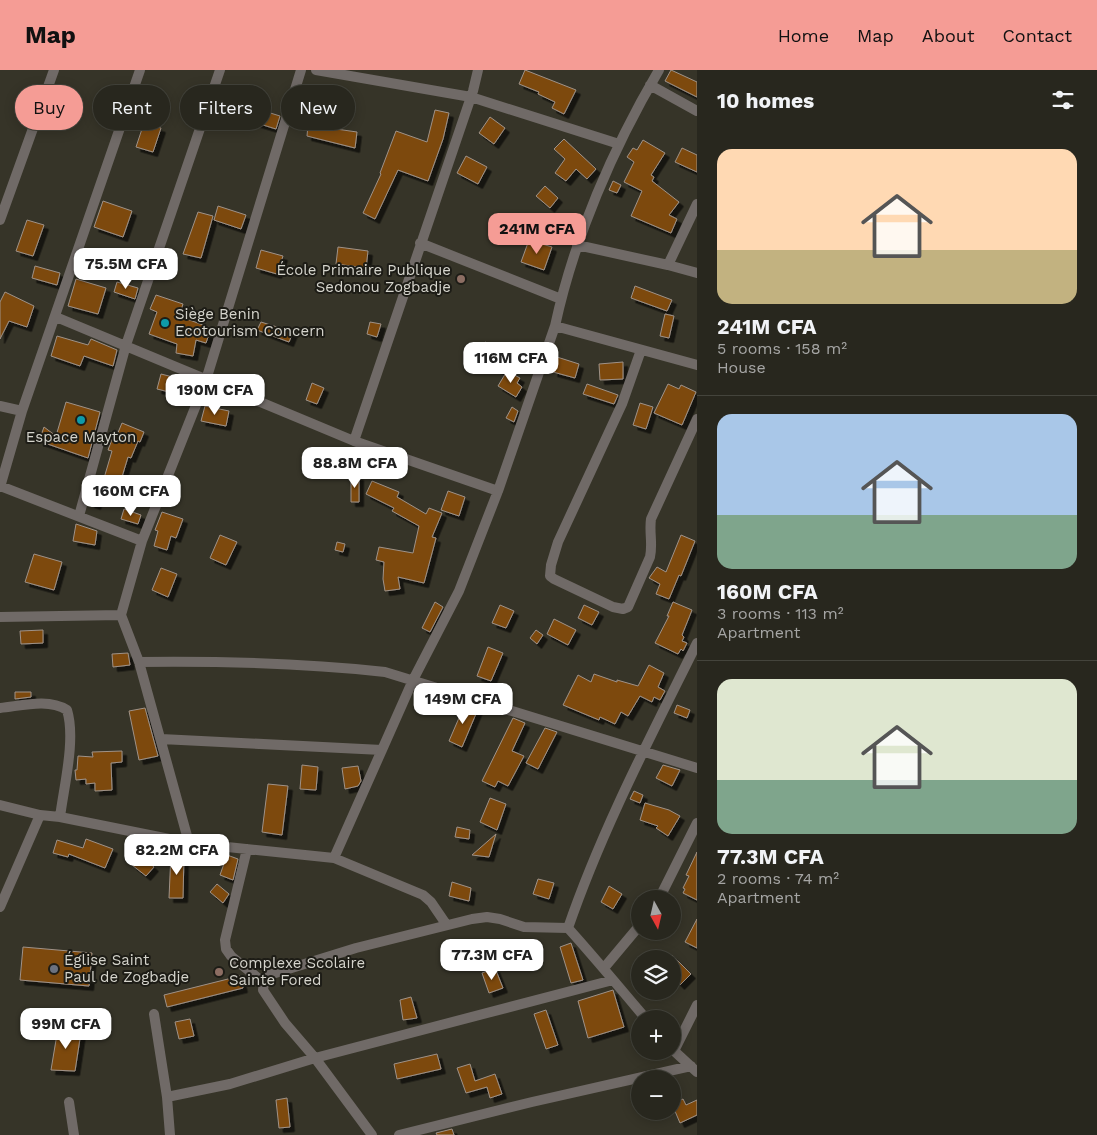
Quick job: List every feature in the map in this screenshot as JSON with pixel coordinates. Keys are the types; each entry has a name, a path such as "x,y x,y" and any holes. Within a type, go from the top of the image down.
{"street":[{"path":"0,220 54,70"},
{"path":"140,70 56,318 22,411 0,486 142,541"},
{"path":"79,516 126,345 220,70"},
{"path":"189,843 140,662 121,615 142,541 206,380 302,70"},
{"path":"316,70 471,97 618,144"},
{"path":"354,441 471,97 478,70"},
{"path":"334,858 413,680 459,591 498,491 555,326 560,299 577,245 618,144 659,70"},
{"path":"650,85 697,111"},
{"path":"668,265 697,204"},
{"path":"420,243 560,299"},
{"path":"577,245 668,265 697,274"},
{"path":"56,318 126,345 354,441 498,491"},
{"path":"555,326 697,365"},
{"path":"641,350 622,404 558,542 551,565 550,576 613,607 623,609 628,607 652,550 650,529 652,519 697,419"},
{"path":"0,406 22,411"},
{"path":"0,617 121,615"},
{"path":"568,928 596,854 697,642"},
{"path":"140,662 221,661 349,668 385,672 697,768"},
{"path":"0,708 48,704 60,705 67,710 71,722 68,761 60,817"},
{"path":"161,739 382,750"},
{"path":"0,805 189,843 334,858 423,895 446,924"},
{"path":"0,907 4,886 40,814"},
{"path":"664,890 697,823"},
{"path":"247,849 225,940 226,949 231,956 264,983"},
{"path":"372,1135 315,1058 284,1022 263,990 264,983 269,975 356,948 446,924 487,917 524,927 568,928 638,1010"},
{"path":"604,968 631,936"},
{"path":"167,1097 230,1084 315,1058 613,980"},
{"path":"681,1035 697,1005"},
{"path":"154,1014 167,1097 170,1135"},
{"path":"681,1057 694,1069"},
{"path":"398,1135 532,1102 694,1069"},
{"path":"69,1102 74,1135"}],"building":[{"path":"525,70 576,90 564,114 552,108 555,102 538,94 539,92 519,84"},
{"path":"671,70 697,82 697,97 665,81"},
{"path":"435,110 449,113 443,139 428,181 398,170 375,219 363,213 381,174 396,131 427,142"},
{"path":"271,113 280,116 276,129 271,127"},
{"path":"490,117 505,128 494,144 479,133"},
{"path":"142,130 160,130 153,152 136,147"},
{"path":"308,130 357,132 355,148 307,136"},
{"path":"564,139 596,169 587,179 576,169 566,181 555,173 565,159 554,149"},
{"path":"643,140 665,153 651,175 654,177 652,181 679,202 669,215 677,219 671,233 631,216 642,191 624,182 634,162 627,157 633,148 637,150"},
{"path":"682,148 697,155 697,172 675,162"},
{"path":"466,156 487,167 478,184 457,173"},
{"path":"613,181 621,185 617,193 609,190"},
{"path":"545,186 558,198 550,208 536,196"},
{"path":"103,201 132,211 123,237 94,227"},
{"path":"218,206 246,215 241,229 214,220"},
{"path":"198,212 213,216 201,258 183,254"},
{"path":"27,220 44,225 33,256 16,251"},
{"path":"529,240 552,247 544,270 521,262"},
{"path":"338,247 368,251 366,268 336,264"},
{"path":"261,250 283,256 277,274 256,268"},
{"path":"35,266 60,273 57,285 32,278"},
{"path":"76,279 106,288 98,314 68,306"},
{"path":"117,282 138,288 135,299 114,292"},
{"path":"635,286 672,300 667,311 631,298"},
{"path":"5,292 34,306 27,327 9,321 0,339 0,302"},
{"path":"156,295 183,304 179,316 211,328 206,343 196,340 193,356 176,353 177,344 149,334 157,312 150,309"},
{"path":"665,314 674,316 669,338 660,336"},
{"path":"261,322 293,332 289,342 257,330"},
{"path":"370,322 381,324 377,337 367,334"},
{"path":"57,336 88,345 91,339 117,350 113,366 84,356 80,366 51,356"},
{"path":"485,342 494,346 492,349 510,357 504,372 486,365 485,368 476,364"},
{"path":"557,357 579,364 575,378 553,372"},
{"path":"623,362 623,379 600,380 599,364"},
{"path":"507,371 520,378 517,383 522,387 516,397 498,386"},
{"path":"161,374 193,382 190,397 157,389"},
{"path":"312,383 324,388 317,404 306,400"},
{"path":"587,384 618,395 614,404 583,394"},
{"path":"668,384 679,389 681,385 696,392 682,425 654,413"},
{"path":"66,402 100,412 88,458 39,441 44,427 56,436"},
{"path":"640,403 653,407 646,429 633,425"},
{"path":"205,406 229,411 226,426 201,421"},
{"path":"512,407 518,411 514,422 506,418"},
{"path":"122,423 144,432 131,458 128,457 118,490 102,485 112,451 108,450 114,434 117,435"},
{"path":"351,476 359,476 359,502 351,502"},
{"path":"372,481 399,492 397,497 426,514 429,508 442,513 432,537 436,538 424,583 398,577 400,589 385,591 383,579 384,562 376,560 379,547 413,553 419,526 392,511 394,508 366,494"},
{"path":"448,491 465,497 459,516 441,510"},
{"path":"93,492 100,495 96,505 90,503"},
{"path":"124,509 141,515 138,524 121,519"},
{"path":"162,512 183,519 176,538 171,536 167,550 154,546 158,531 155,530"},
{"path":"76,524 97,531 95,545 73,541"},
{"path":"220,535 237,542 226,565 210,558"},
{"path":"681,535 695,541 681,576 679,575 669,599 656,594 660,584 649,578 657,567 666,572"},
{"path":"337,542 345,544 343,552 335,550"},
{"path":"34,554 62,562 54,590 25,582"},
{"path":"161,568 177,574 168,597 152,590"},
{"path":"435,602 443,607 430,632 422,628"},
{"path":"673,602 692,610 682,635 684,637 682,641 687,643 683,651 681,649 678,654 655,643 669,616 667,616"},
{"path":"500,605 514,611 506,628 492,623"},
{"path":"584,605 599,612 592,625 578,618"},
{"path":"554,619 576,630 568,645 547,634"},
{"path":"43,630 43,643 21,644 20,631"},
{"path":"536,630 543,635 537,644 530,638"},
{"path":"488,647 503,653 491,681 477,676"},
{"path":"128,653 130,665 113,667 112,654"},
{"path":"649,665 664,673 658,687 665,691 660,700 654,697 652,702 640,696 628,716 621,712 615,724 600,717 599,720 563,705 578,675 591,682 594,674 617,682 617,680 638,686"},
{"path":"15,692 31,692 31,697 15,699"},
{"path":"465,704 478,709 462,747 449,741"},
{"path":"677,705 690,710 687,718 674,713"},
{"path":"145,708 158,756 139,760 129,711"},
{"path":"513,718 525,723 512,751 524,756 508,786 498,781 495,787 482,781"},
{"path":"545,728 557,732 538,769 526,763"},
{"path":"122,751 122,762 111,763 112,790 95,791 95,783 86,784 86,779 76,780 75,770 77,770 78,756 93,757 92,752"},
{"path":"302,765 318,767 316,790 300,789"},
{"path":"663,765 680,770 672,786 656,778"},
{"path":"358,766 361,781 358,786 345,789 342,768"},
{"path":"268,784 288,786 282,835 262,832"},
{"path":"634,791 643,795 640,803 630,799"},
{"path":"490,798 506,804 497,830 480,822"},
{"path":"645,803 669,810 680,816 668,836 656,828 658,826 640,820"},
{"path":"457,827 470,830 469,839 455,837"},
{"path":"496,834 489,857 472,855"},
{"path":"86,839 113,849 105,868 69,854 68,857 53,853 57,840 83,848"},
{"path":"697,852 697,900 683,893 685,889 683,888 689,876 686,875"},
{"path":"171,853 184,854 183,898 169,898"},
{"path":"140,855 154,867 146,876 132,865"},
{"path":"227,855 238,859 233,880 220,875"},
{"path":"538,879 554,883 549,899 533,894"},
{"path":"452,882 471,888 469,901 449,896"},
{"path":"217,884 229,894 223,903 210,892"},
{"path":"609,886 622,894 613,909 601,902"},
{"path":"697,919 697,948 685,942"},
{"path":"571,943 583,980 571,983 560,947"},
{"path":"23,947 92,953 89,986 20,980"},
{"path":"681,964 691,974 681,984"},
{"path":"495,968 503,988 489,993 482,973"},
{"path":"240,976 243,988 167,1007 164,995"},
{"path":"613,990 624,1027 588,1038 578,1001"},
{"path":"411,997 417,1018 403,1020 400,1000"},
{"path":"546,1010 558,1045 546,1049 534,1014"},
{"path":"190,1019 194,1036 179,1039 175,1022"},
{"path":"58,1028 81,1032 75,1071 51,1070"},
{"path":"437,1054 441,1069 397,1079 394,1064"},
{"path":"470,1064 475,1081 495,1074 502,1094 490,1098 487,1087 466,1093 457,1068"},
{"path":"287,1098 290,1127 279,1128 276,1100"},
{"path":"683,1099 686,1105 697,1100 697,1115 680,1123 679,1120 681,1120 681,1100"},
{"path":"452,1129 454,1135 437,1135 436,1133"}],"place":[{"name":"École Primaire Publique Sedonou Zogbadje","path":"461,279"},
{"name":"Siège Benin Ecotourism Concern","path":"165,323"},
{"name":"Espace Mayton","path":"81,420"},
{"name":"Église Saint Paul de Zogbadje","path":"54,969"},
{"name":"Complexe Scolaire Sainte Fored","path":"219,972"}]}
